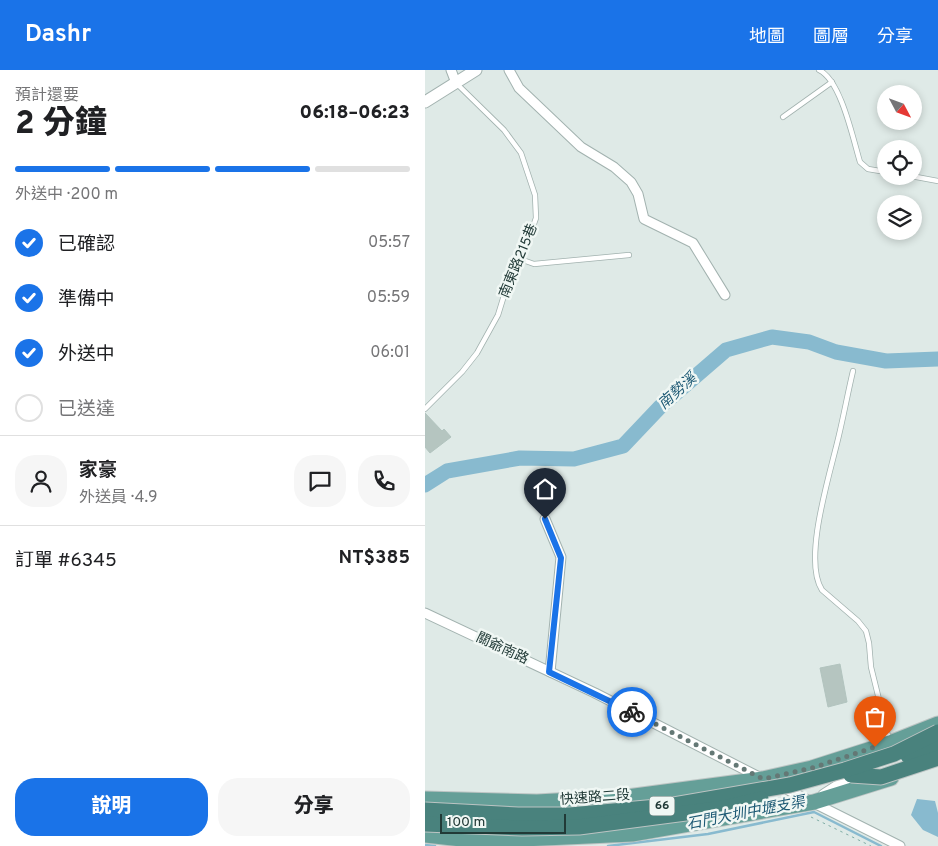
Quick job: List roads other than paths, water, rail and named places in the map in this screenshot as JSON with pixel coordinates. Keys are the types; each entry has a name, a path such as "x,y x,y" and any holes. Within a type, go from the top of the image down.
{"highway":[{"path":"893,758 938,733"},
{"name":"66","path":"425,824 522,828 569,827 724,808 851,775 938,746"},
{"name":"66","path":"425,810 518,815 570,815 668,806 790,785 893,758"},
{"path":"851,775 881,777 938,758"}],"main road":[{"name":"66","path":"425,835 486,843 632,834 812,809 893,758 938,724"},
{"name":"66","path":"763,779 812,768 861,752 938,763"},
{"name":"快速路二段","path":"425,799 537,802 617,797 763,779"}],"street":[{"path":"451,70 456,83"},
{"path":"426,100 476,70"},
{"path":"509,70 519,88 581,147 614,167 631,182 638,194 644,219 693,243 725,295"},
{"path":"545,519 561,558 549,672"},
{"name":"關爺南路","path":"425,613 549,672 763,779 812,809 900,846"},
{"path":"893,758 938,752"}],"lane":[{"path":"819,70 825,73 838,94 860,162 868,169 877,170"},
{"path":"783,118 832,82"},
{"name":"南東路215巷","path":"425,410 462,372 477,353 498,316 510,276 536,218 535,195 521,153 504,130 456,83"},
{"path":"922,178 938,181"},
{"path":"519,259 534,264 629,255"},
{"path":"853,371 815,541 815,559 818,584 822,590 866,631 871,667 893,758"}],"water":[{"path":"917,799 935,801 938,813 938,837 923,830 911,815"}],"waterway":[{"name":"南勢溪","path":"425,485 447,471 520,458 574,459 623,446 660,407 726,350 772,337 809,342 836,352 886,361 938,359"},
{"name":"石門大圳中壢支渠","path":"608,846 708,834 814,812 881,846"},
{"name":"石門大圳中壢支渠","path":"425,845 435,846"}]}
